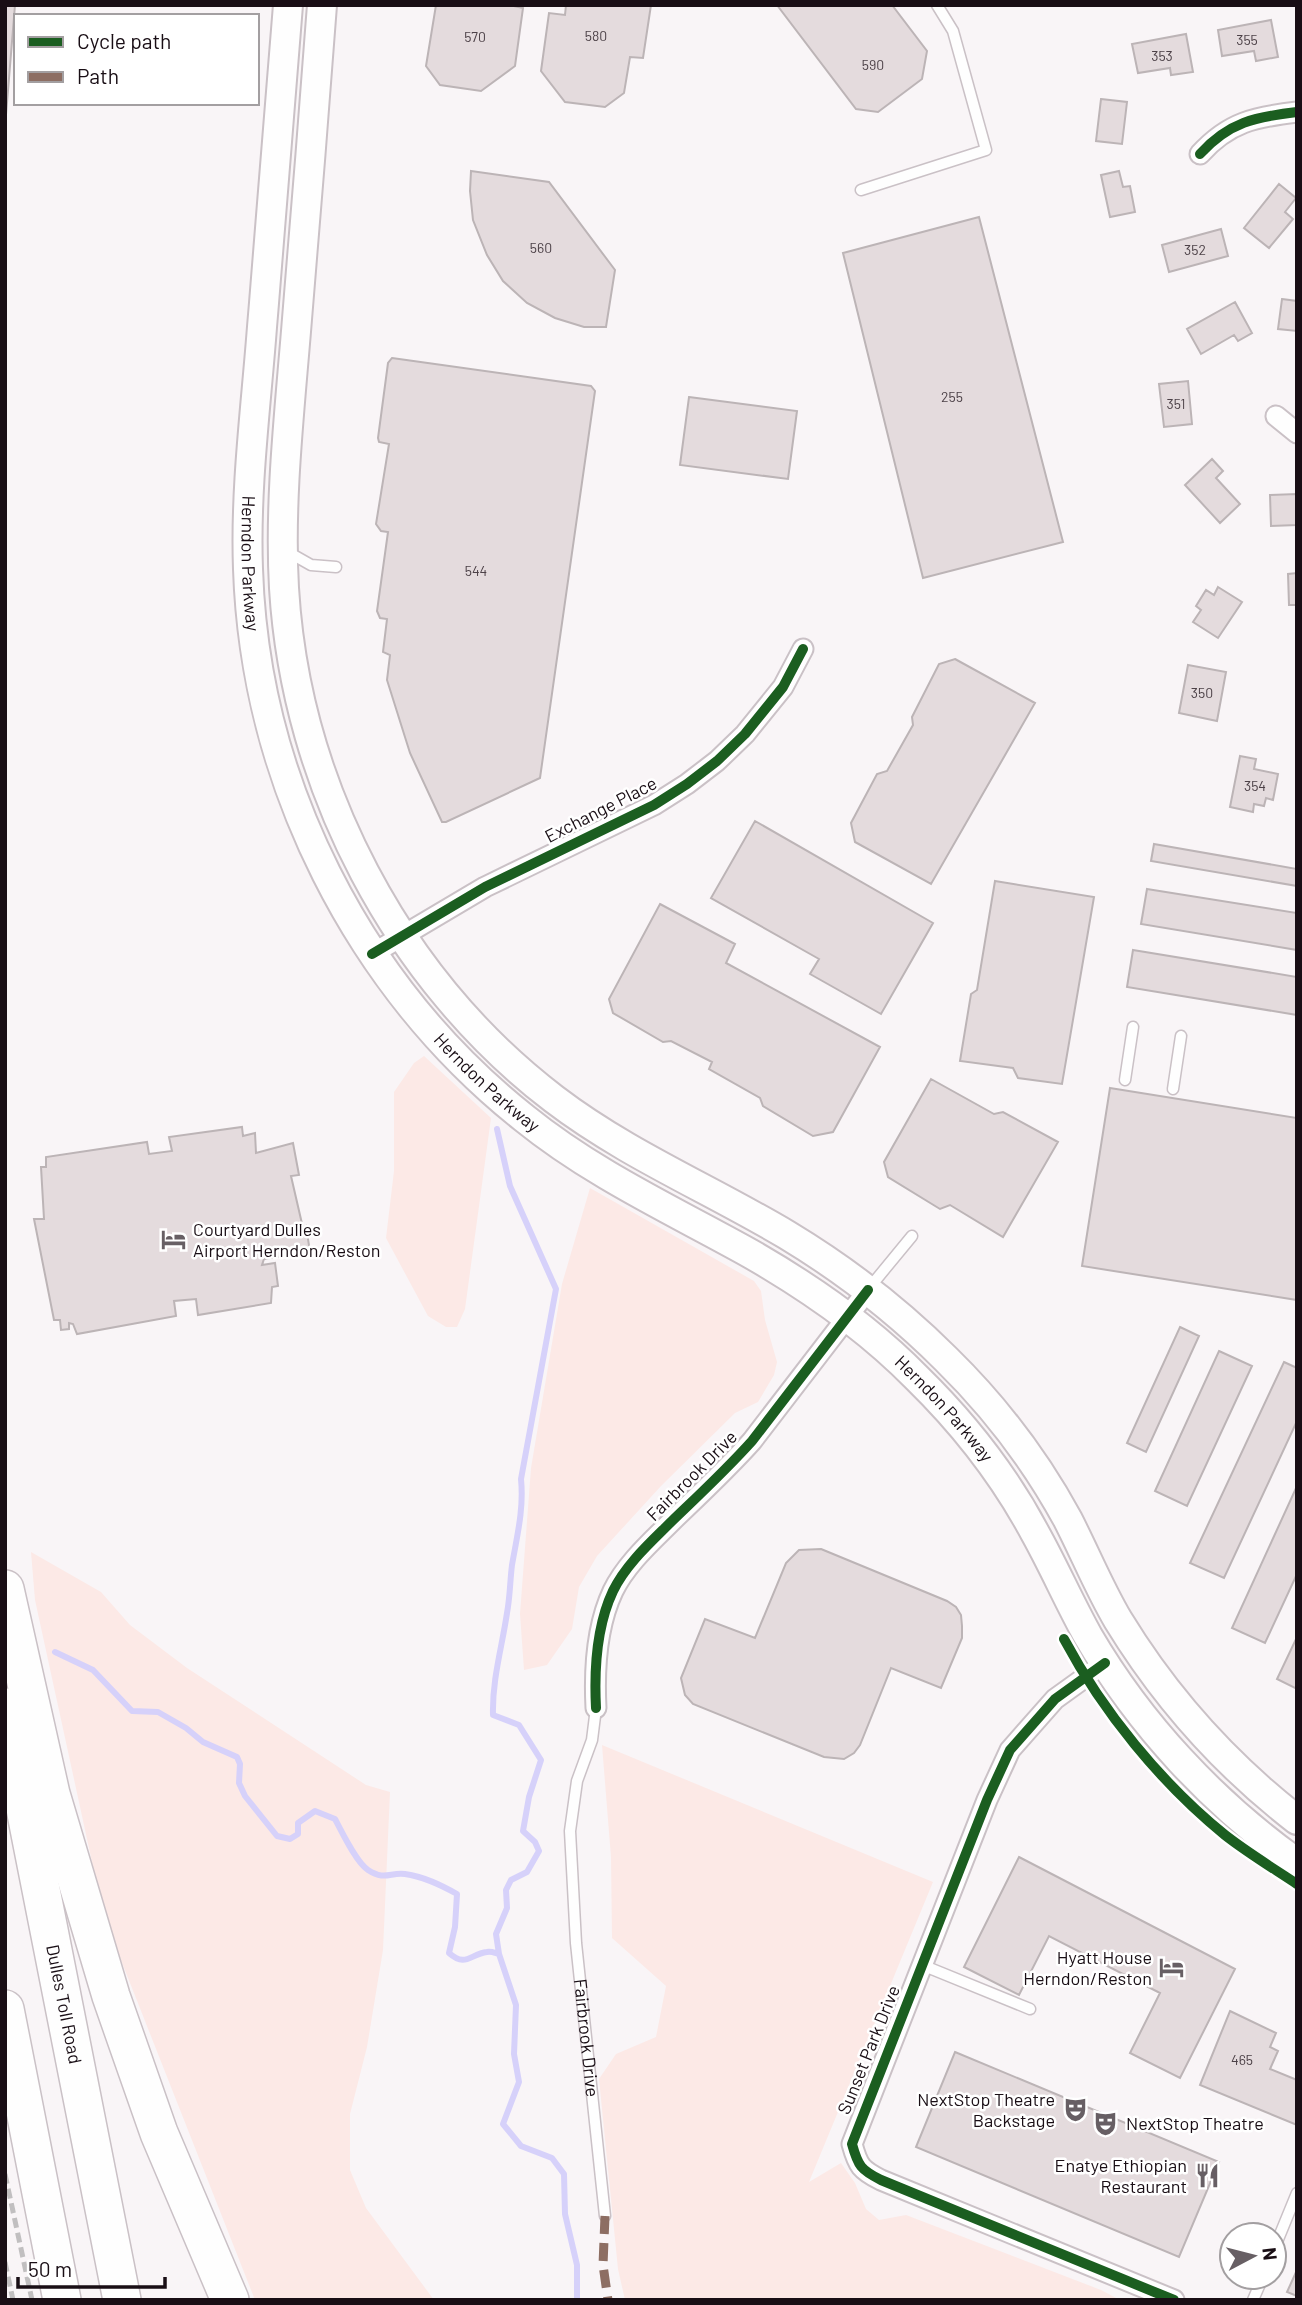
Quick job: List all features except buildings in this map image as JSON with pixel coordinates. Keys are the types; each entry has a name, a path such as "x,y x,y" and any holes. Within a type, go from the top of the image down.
{"highway":[{"path":"5,1589 51,1794 107,1983 159,2133 230,2300"},
{"name":"Dulles Toll Road","path":"5,1707 122,2300"},
{"path":"5,2009 62,2300"}],"main road":[{"name":"Herndon Parkway","path":"288,5 248,514 248,573 256,650 268,717 299,813 326,874 372,954 404,998 448,1048 527,1121 612,1178 754,1256 848,1317 908,1368 958,1420 981,1449 1036,1533 1088,1635 1121,1655 1177,1703 1245,1777 1297,1820"},
{"name":"Herndon Parkway","path":"322,5 287,445 284,589 291,650 312,744 337,816 365,875 402,935 435,980 474,1026 552,1097 649,1160 813,1251 898,1314 950,1362 1016,1438 1052,1493 1117,1618 1121,1655 1142,1716 1189,1770 1242,1820 1297,1863"},
{"path":"267,270 301,275"}],"street":[{"path":"1200,154 1213,139 1230,128 1256,118 1297,112"},
{"path":"1276,416 1297,433"},
{"name":"Exchange Place","path":"372,954 485,887 654,805 687,784 717,761 745,734 783,687 803,649"},
{"name":"Fairbrook Drive","path":"596,1708 595,1672 598,1643 607,1607 621,1576 640,1553 752,1441 868,1290"},
{"name":"Sunset Park Drive","path":"1121,1655 1055,1699 1010,1750 986,1800 852,2144 858,2164 867,2173 881,2180 1174,2300"}],"lane":[{"path":"861,190 986,150 953,31 937,5"},
{"path":"283,547 311,565 336,567"},
{"path":"1125,1080 1133,1027"},
{"path":"1174,1089 1181,1036"},
{"path":"868,1290 912,1237"},
{"name":"Fairbrook Drive","path":"596,1708 592,1740 577,1781 570,1831 574,1920 605,2216"},
{"path":"921,1965 1030,2009"},
{"path":"1286,2221 1297,2193"}],"shaded area":[{"path":"424,1056 491,1118 465,1309 457,1327 446,1327 428,1316 386,1238 394,1171 394,1092 414,1063"},
{"path":"590,1188 754,1281 761,1291 765,1320 777,1362 774,1375 758,1402 735,1413 661,1486 597,1556 579,1587 572,1629 547,1665 524,1670 520,1614 531,1468 562,1284"},
{"path":"31,1552 101,1592 130,1625 187,1668 366,1785 390,1792 383,1950 367,2047 350,2114 350,2170 366,2208 434,2300 255,2300 104,1917 35,1600"},
{"path":"602,1745 933,1882 809,2182 841,2163 855,2183 866,2209 879,2220 906,2215 1101,2290 1120,2300 625,2300 618,2269 599,2079 616,2054 656,2037 666,1986 612,1938 611,1857"}],"waterway":[{"path":"497,1129 510,1186 556,1289 521,1479 520,1522 493,1702 493,1715 519,1725 541,1760 529,1797 523,1831 535,1842 539,1851 527,1872 511,1880 506,1890 507,1908 496,1934 499,1954 516,2005 514,2054 519,2082 503,2124 521,2146 552,2158 564,2174 565,2214 577,2265 577,2300"},
{"path":"55,1652 93,1670 132,1711 158,1712 186,1728 203,1742 237,1757 240,1764 239,1783 245,1796 277,1836 290,1839 298,1834 298,1823 315,1811 335,1819 354,1854 368,1870 379,1875 405,1874 419,1877 457,1894 455,1927 449,1953 464,1960 481,1953 499,1954"}],"railway":[{"path":"5,2174 32,2300"},
{"path":"5,2262 13,2300"}],"marked path":[{"path":"605,2216 603,2265 608,2300"}],"cycle path":[{"path":"1200,154 1232,128 1255,119 1297,112"},
{"path":"372,954 485,887 654,805 687,784 717,761 745,734 783,687 803,649"},
{"path":"596,1708 595,1678 600,1634 607,1605 618,1581 648,1545 752,1441 868,1290"},
{"path":"1064,1639 1115,1719 1178,1793 1225,1835 1297,1884"},
{"path":"1105,1663 1055,1699 1010,1750 987,1800 852,2144 861,2166 881,2180 1174,2300"}],"place":[{"name":"Courtyard Dulles Airport Herndon/Reston","path":"173,1240"},
{"name":"Hyatt House Herndon/Reston","path":"1172,1968"},
{"name":"NextStop Theatre Backstage","path":"1075,2110"},
{"name":"NextStop Theatre","path":"1106,2124"},
{"name":"Enatye Ethiopian Restaurant","path":"1207,2176"}]}
